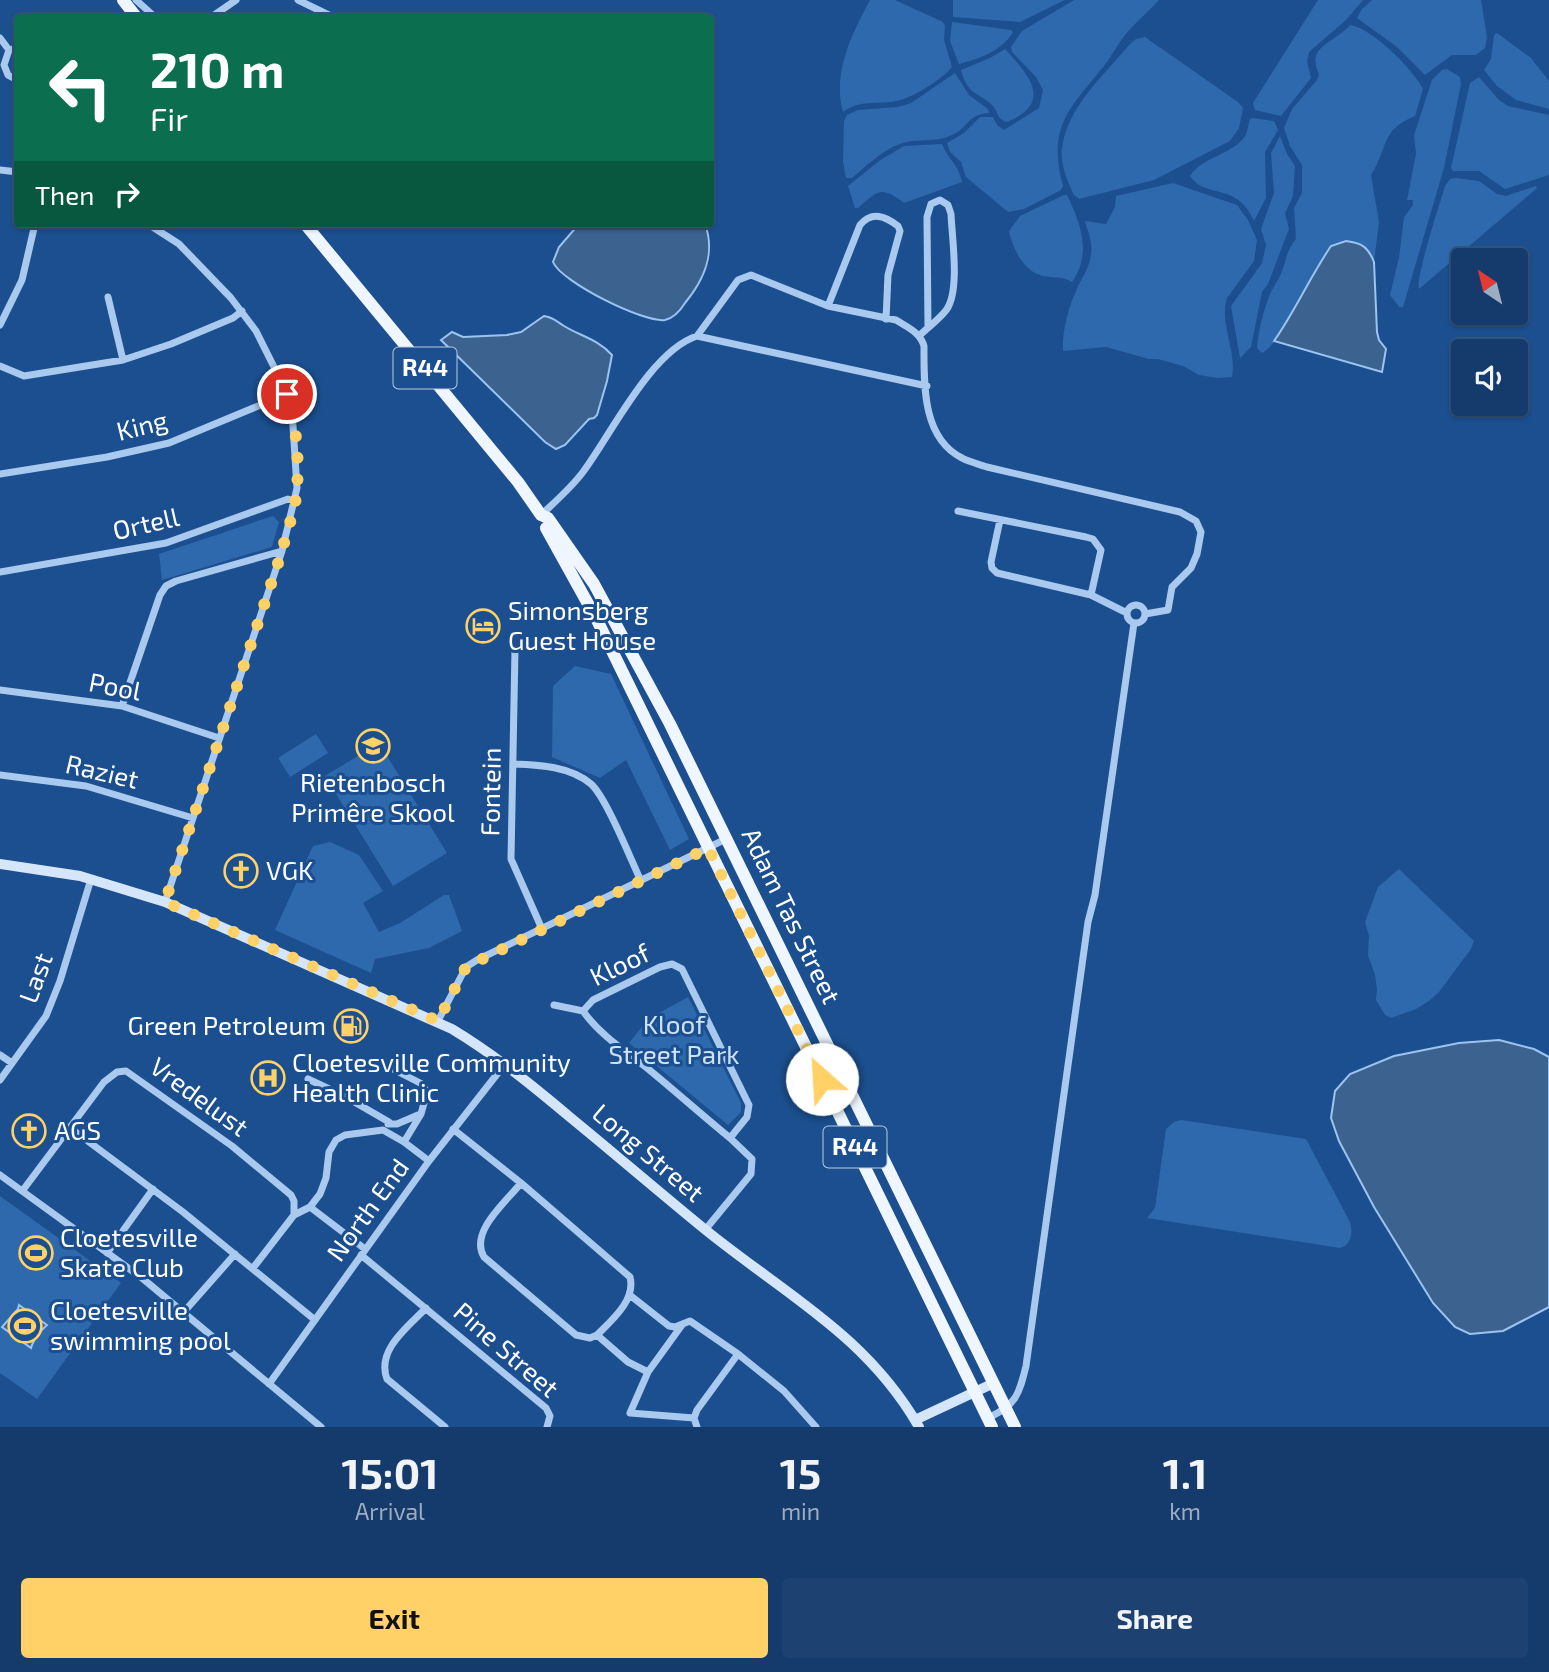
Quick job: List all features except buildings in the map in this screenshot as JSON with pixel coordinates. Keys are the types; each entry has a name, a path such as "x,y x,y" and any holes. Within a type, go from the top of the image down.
{"main road":[{"path":"123,0 135,14"},
{"name":"Adam Tas Street","path":"308,228 517,482 541,515 582,591 990,1422"},
{"name":"Adam Tas Street","path":"541,515 548,518 614,619 728,838 1015,1427"}],"street":[{"path":"136,0 152,14"},
{"path":"216,14 236,0"},
{"path":"298,0 327,14"},
{"path":"0,38 13,49 4,59 2,70"},
{"path":"919,336 928,328 946,311 953,291 951,214 948,205 940,200 931,204 927,217 928,328"},
{"path":"828,306 860,225 869,217 881,216 898,226 900,231 890,264 886,319"},
{"path":"0,325 22,280 34,228"},
{"path":"154,228 179,244 242,311 256,331 287,394 296,444 295,501 282,551 165,902"},
{"path":"541,515 565,494 582,474 660,361 697,336 738,280 744,276 759,277 828,306 896,320 919,336 924,346 929,417 938,436 961,458 987,467 1180,512 1196,521 1201,532 1191,568 1172,587 1168,610 1145,614 1140,622 1134,623 1129,620 1127,613 1091,595 997,573 990,562 1000,520"},
{"path":"108,297 123,360"},
{"path":"0,366 24,376 123,360 171,344 233,318 242,311"},
{"path":"697,336 927,386"},
{"name":"King","path":"0,474 107,457 169,443 287,394"},
{"name":"Ortell","path":"0,572 166,543 288,499 295,501"},
{"path":"958,511 1093,539 1101,550 1091,595"},
{"path":"122,706 160,595 166,586 282,551"},
{"path":"1127,613 1131,607 1137,606 1142,608 1145,614"},
{"path":"990,1422 1007,1409 1020,1390 1027,1366 1088,922 1096,895 1134,623"},
{"name":"Fontein","path":"515,649 511,859 542,929"},
{"name":"Pool","path":"0,690 122,706 219,738"},
{"path":"513,764 542,765 562,770 590,783 603,802 641,881"},
{"name":"Raziet","path":"0,775 86,786 193,818"},
{"path":"438,1021 466,967 728,838"},
{"name":"Long Street","path":"0,864 91,879 165,902 438,1021 474,1042 705,1230 829,1321 892,1387 917,1423 974,1391 994,1383"},
{"name":"Last","path":"0,1080 46,1016 60,981 91,879"},
{"name":"Kloof","path":"705,1230 751,1174 752,1159 590,1021 583,1011 593,1000 660,967 671,964 682,969 749,1105 747,1117 730,1138"},
{"path":"554,1005 583,1011"},
{"path":"0,1055 12,1063"},
{"path":"383,1064 426,1088 427,1097 421,1114 404,1142"},
{"name":"North End","path":"269,1384 429,1161 505,1065"},
{"name":"Vredelust","path":"69,1128 104,1082 117,1072 126,1071 232,1146 286,1190 294,1201 295,1215"},
{"path":"308,1079 389,1122 397,1124 421,1114"},
{"path":"383,1130 389,1122"},
{"path":"23,1190 69,1128 153,1189 315,1320"},
{"path":"453,1129 522,1183 626,1272 632,1285 631,1296 597,1335 590,1338 576,1335 484,1257 479,1249 484,1228 522,1183"},
{"path":"253,1268 295,1215 310,1207 324,1186 329,1152 336,1140 345,1135 383,1130 429,1161"},
{"path":"0,1175 107,1253 321,1427"},
{"path":"107,1253 153,1189"},
{"name":"Pine Street","path":"310,1207 546,1408 550,1416 547,1427"},
{"path":"183,1313 235,1254"},
{"path":"631,1296 669,1326 690,1321 738,1353 784,1391 816,1427"},
{"name":"Pine Street","path":"426,1307 387,1352 384,1367 387,1379 446,1427"},
{"path":"682,1324 648,1372 630,1413 694,1418"},
{"path":"597,1335 628,1362 648,1372"},
{"path":"697,1427 694,1418 702,1401 738,1353"}],"green space":[{"path":"870,0 895,0 943,22 944,40 952,67 934,83 910,97 862,104 843,112 840,98 842,69 851,40"},
{"path":"953,0 1065,0 1020,22 953,17"},
{"path":"1074,0 1159,0 1125,35 1064,120 1058,148 1063,186 1061,190 1024,209 1008,212 966,177 961,162 950,152 947,143 964,133 980,117 993,117 997,125 1004,130 1039,108 1043,90 1036,77 1012,52 1011,47 1022,31"},
{"path":"1318,0 1363,0 1346,20 1309,52 1307,61 1311,78 1281,116 1255,110 1253,103"},
{"path":"1372,0 1481,0 1487,37 1485,48 1476,55 1452,55 1425,75 1397,47 1357,18"},
{"path":"952,22 1013,32 996,49 982,57 959,64 950,41"},
{"path":"1350,25 1380,41 1410,71 1423,89 1415,116 1390,133 1371,175 1379,222 1374,262 1370,252 1320,262 1287,325 1262,353 1257,348 1262,320 1270,294 1296,239 1294,208 1302,193 1302,165 1290,146 1284,128 1292,109 1317,80 1319,74 1316,57 1319,51"},
{"path":"1497,33 1531,58 1549,81 1549,109 1516,100 1497,86 1484,70 1491,59 1494,35"},
{"path":"1145,37 1238,102 1243,108 1239,128 1230,141 1154,180 1079,199 1074,195 1063,166 1065,133 1079,105 1099,79 1130,44"},
{"path":"1005,49 1029,78 1033,88 1030,106 1007,122 999,117 992,105 970,89 961,70"},
{"path":"1447,69 1460,77 1461,84 1444,168 1403,307 1399,307 1390,295 1399,258 1404,217 1413,205 1413,200 1407,200 1416,154 1414,135 1432,80 1442,70"},
{"path":"955,73 969,95 988,109 989,113 977,116 946,137 896,145 852,178 846,178 843,162 844,121 847,115 858,110 898,107 911,103"},
{"path":"1479,77 1499,100 1508,106 1549,115 1549,175 1505,189 1479,171 1453,171 1451,168 1470,83"},
{"path":"1250,119 1274,121 1278,130 1265,152 1266,198 1254,221 1239,200 1204,188 1190,176 1202,164 1240,142 1246,134"},
{"path":"1280,136 1295,166 1293,196 1285,213 1289,229 1268,284 1262,292 1251,347 1240,358 1231,306 1262,263 1266,245 1261,229 1274,193 1271,153"},
{"path":"942,144 962,182 904,203 896,197 879,192 855,208 848,186 879,161 904,146"},
{"path":"1450,179 1479,181 1497,194 1506,196 1536,186 1537,188 1467,248 1451,248 1451,262 1419,289 1424,256 1445,186"},
{"path":"1173,183 1237,205 1248,220 1257,240 1254,261 1227,298 1225,308 1232,377 1199,375 1183,366 1106,347 1063,351 1068,313 1090,259 1091,242 1085,221 1106,224 1115,207 1116,196"},
{"path":"1067,195 1072,206 1082,239 1082,261 1072,282 1040,275 1028,268 1016,251 1009,231 1020,216"},
{"path":"273,516 279,522 272,547 162,580 159,554"},
{"path":"575,666 611,674 689,839 670,850 626,760 600,778 552,757 553,686"},
{"path":"316,734 328,753 290,777 278,758"},
{"path":"379,743 447,853 393,886 325,776"},
{"path":"330,842 359,855 383,891 363,903 379,932 400,923 444,895 449,895 462,931 429,948 375,959 371,973 275,930 313,846"},
{"path":"1399,869 1474,941 1439,992 1416,1009 1391,1018 1385,1015 1376,1000 1377,989 1368,955 1369,936 1365,922 1378,887"},
{"name":"Kloof Street Park","path":"688,997 741,1103 741,1112 728,1125 629,1043 648,1019"},
{"path":"1181,1120 1306,1139 1350,1222 1351,1234 1347,1244 1340,1248 1147,1218 1155,1208 1166,1129"},
{"path":"0,1196 121,1283 37,1399 0,1373"}],"shaded area":[{"path":"576,228 706,228 709,256 698,285 681,309 665,320 622,308 571,280 553,262 559,247"},
{"path":"1346,241 1364,247 1374,262 1377,332 1386,349 1382,372 1274,341 1331,246"},
{"path":"544,316 595,341 612,355 597,415 589,419 565,445 556,449 545,442 441,340 452,332 463,337 521,332"},
{"path":"1499,1040 1534,1049 1549,1057 1549,1307 1503,1331 1470,1334 1455,1327 1433,1303 1374,1207 1339,1141 1331,1118 1335,1091 1350,1074 1394,1056 1459,1043"},
{"name":"Cloetesville swimming pool","path":"19,1305 47,1325 31,1348 2,1327"}],"place":[{"name":"Simonsberg Guest House","path":"483,626"},
{"name":"Rietenbosch Primêre Skool","path":"373,746"},
{"name":"VGK","path":"241,871"},
{"name":"Green Petroleum","path":"351,1026"},
{"name":"Cloetesville Community Health Clinic","path":"268,1078"},
{"name":"AGS","path":"29,1131"},
{"name":"Cloetesville Skate Club","path":"36,1253"},
{"name":"Cloetesville swimming pool","path":"25,1326"}],"route":[{"path":"287,394 296,444 295,501 282,551 165,902 438,1021 466,967 708,848 822,1079"}]}
